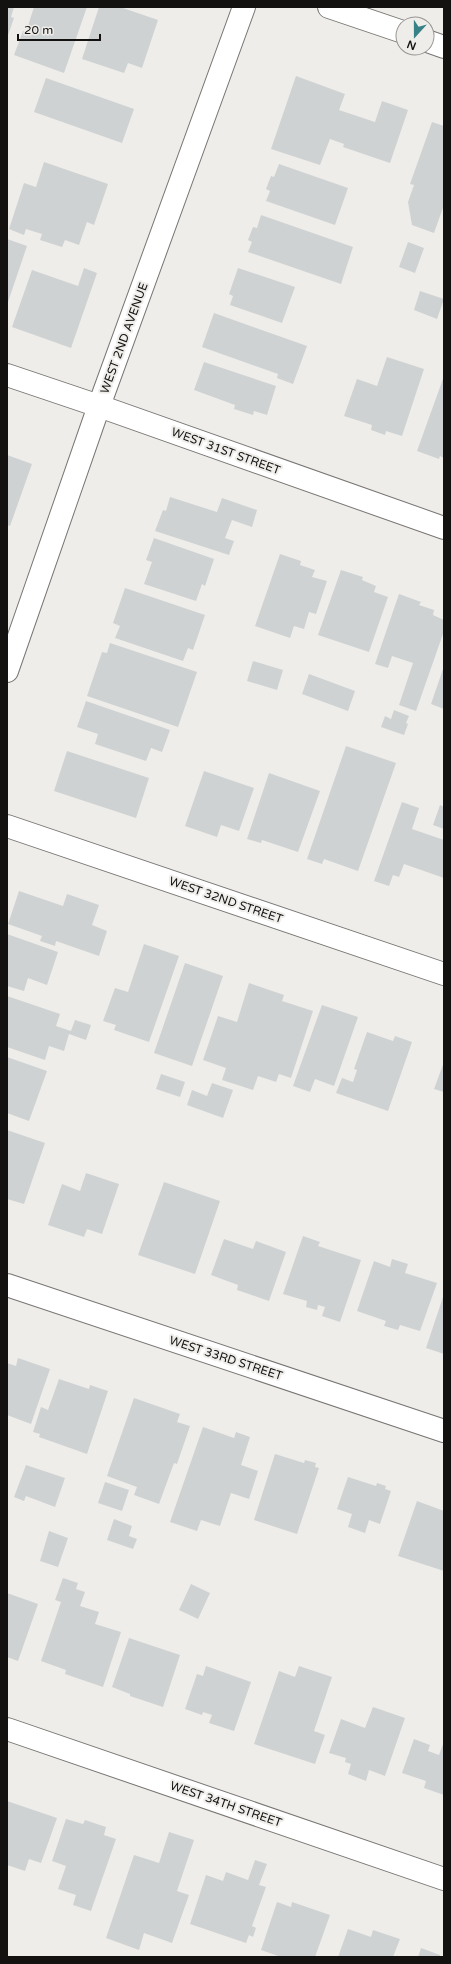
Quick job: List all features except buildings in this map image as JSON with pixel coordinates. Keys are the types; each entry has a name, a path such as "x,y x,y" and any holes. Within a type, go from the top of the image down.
{"street":[{"name":"WEST 2ND AVENUE","path":"7,671 99,406 244,7"},
{"path":"329,7 395,29"},
{"name":"WEST 31ST STREET","path":"7,375 444,528"},
{"name":"WEST 32ND STREET","path":"7,826 444,974"},
{"name":"WEST 33RD STREET","path":"7,1285 444,1431"},
{"name":"WEST 34TH STREET","path":"7,1729 444,1879"}]}
